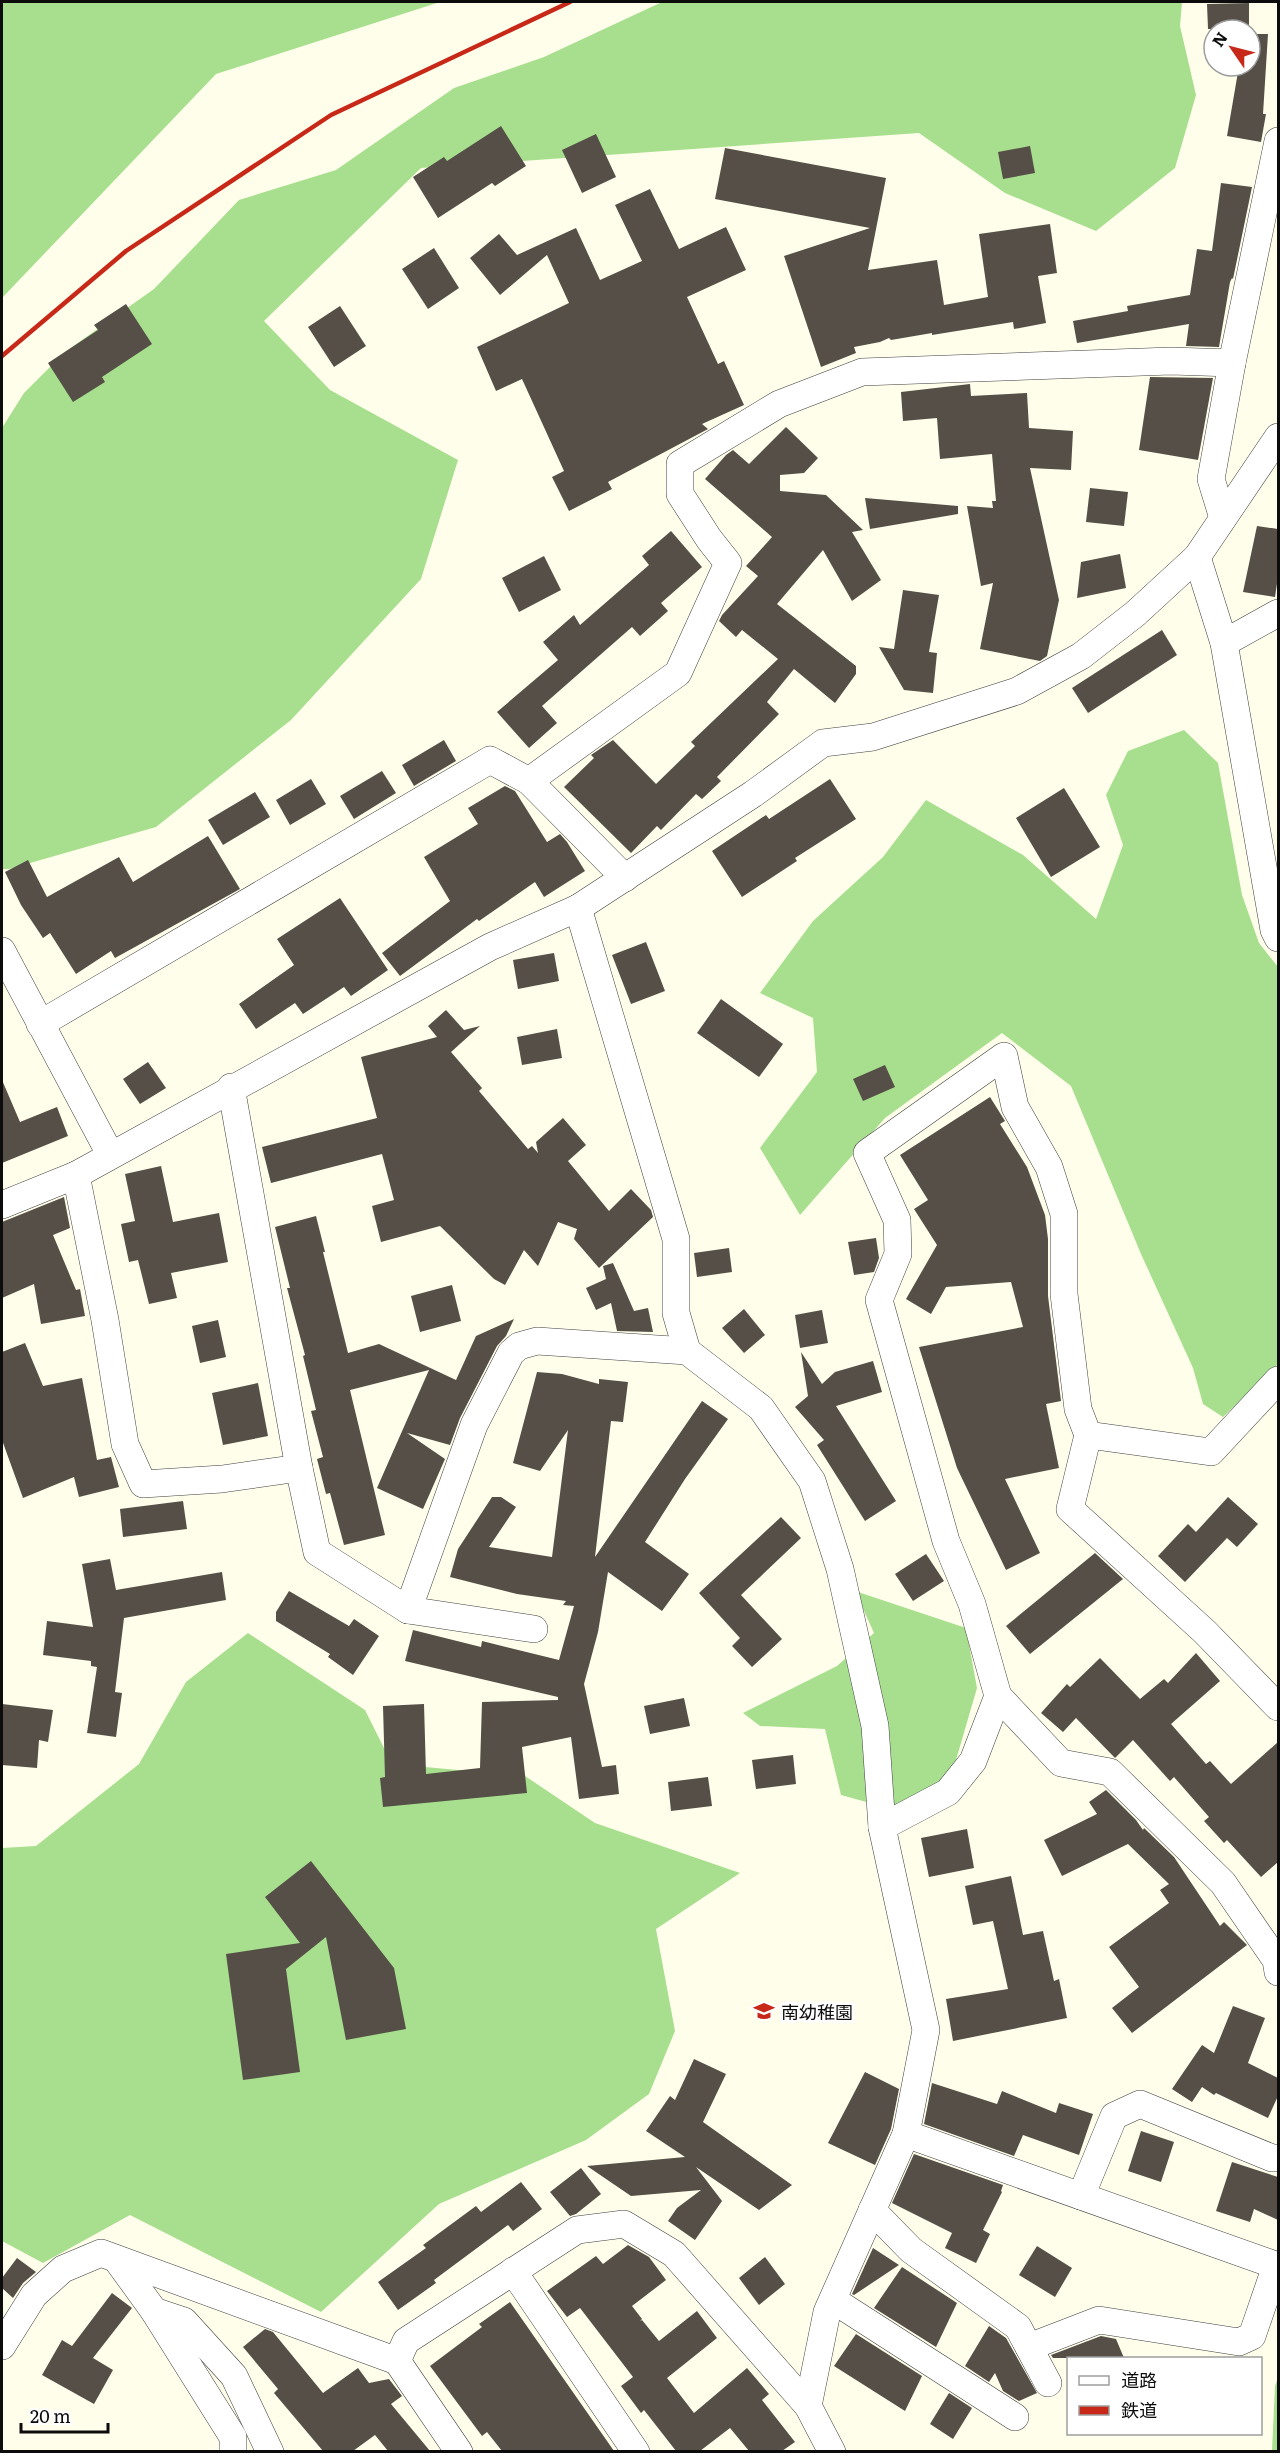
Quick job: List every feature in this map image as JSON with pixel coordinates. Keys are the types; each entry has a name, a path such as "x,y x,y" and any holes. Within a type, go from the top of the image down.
{"street":[{"path":"1223,518 1211,479 1232,363 1278,141"},
{"path":"529,782 678,673 728,563 709,539 680,494 680,464 779,404 862,372 1171,361 1232,363"},
{"path":"2,1205 76,1174 490,947 578,908 753,794 823,743 873,737 1017,691 1081,656 1135,614 1197,557 1278,437"},
{"path":"1197,557 1224,643 1274,930 1278,938"},
{"path":"1224,643 1278,613"},
{"path":"40,1024 490,760 529,782 625,878"},
{"path":"578,908 676,1239 676,1313 687,1351"},
{"path":"2,951 110,1154"},
{"path":"1278,1707 1204,1632 1070,1509 1088,1435 1078,1409 1064,1294 1064,1214 1049,1167 1015,1107 1004,1056 867,1153 897,1220 897,1254 879,1300 946,1541 972,1604 998,1696 1061,1762 1110,1772 1191,1851 1223,1883 1276,1960 1278,1972"},
{"path":"231,1087 298,1468 317,1552 408,1610 534,1629"},
{"path":"76,1174 105,1320 125,1444 143,1484 222,1479 298,1468"},
{"path":"408,1610 474,1425 511,1353 519,1346 537,1341 687,1351 761,1408 812,1481 840,1569 875,1726 882,1827 926,2030 906,2133 827,2312 808,2406"},
{"path":"1088,1435 1211,1452 1278,1380"},
{"path":"882,1827 948,1792 973,1761 998,1696"},
{"path":"1081,2196 1113,2116 1140,2104 1272,2158 1278,2158"},
{"path":"906,2133 1277,2266 1252,2336 1239,2342 1099,2320 1029,2347"},
{"path":"872,2210 911,2250 1018,2327 1048,2383"},
{"path":"397,2361 406,2341 577,2230 624,2224 674,2254 808,2406 832,2451"},
{"path":"2,2346 34,2295 63,2269 101,2253 397,2361 459,2451"},
{"path":"117,2260 154,2311 233,2437 233,2451"},
{"path":"513,2271 636,2451"},
{"path":"833,2300 1015,2417"},
{"path":"154,2311 184,2321 234,2376 270,2451"}],"green space":[{"path":"2,2 440,2 216,74 2,298"},
{"path":"662,2 1182,2 1180,26 1196,95 1175,168 1096,231 1005,193 919,133 421,168 264,321 330,390 458,460 421,579 291,720 156,827 9,869 2,869 2,428 24,393 65,352 154,289 239,200 336,170 454,88 544,57"},
{"path":"1184,730 1218,763 1242,895 1259,943 1278,967 1278,1364 1223,1417 1203,1404 1193,1368 1141,1254 1071,1086 1002,1033 885,1118 800,1215 760,1148 817,1072 813,1018 760,993 813,921 883,857 926,800 1023,855 1096,919 1123,845 1106,795 1128,751"},
{"path":"855,1591 966,1628 977,1688 949,1784 888,1808 841,1795 825,1729 760,1726 743,1713 837,1666 874,1633"},
{"path":"248,1633 365,1710 392,1764 525,1776 595,1823 740,1873 656,1929 675,2031 649,2094 586,2140 439,2204 321,2312 130,2215 43,2263 2,2241 2,1848 36,1846 139,1764 186,1682"},
{"path":"1278,2377 1278,2451 1272,2451 1275,2386"}],"building":[{"path":"1249,3 1249,18 1208,18 1207,4"},
{"path":"1262,34 1268,34 1263,114 1266,114 1261,142 1227,136 1237,78 1262,78"},
{"path":"501,126 526,166 495,186 492,183 438,218 413,177 444,157 447,161"},
{"path":"596,134 616,177 582,193 562,150"},
{"path":"1030,146 1035,173 1003,179 998,152"},
{"path":"725,148 886,178 868,270 937,260 944,305 988,297 979,234 1050,224 1057,273 1038,276 1046,323 1014,329 1013,322 932,335 932,333 891,340 889,338 854,347 856,353 821,367 784,256 870,228 715,199"},
{"path":"1221,183 1252,187 1233,279 1230,282 1219,347 1186,346 1189,324 1077,343 1073,321 1128,311 1127,306 1190,295 1197,249 1212,251"},
{"path":"650,189 679,249 726,227 746,270 687,297 718,364 724,361 744,405 702,424 708,429 608,482 612,489 569,511 552,477 564,471 522,379 496,391 477,347 569,303 547,255 500,295 470,258 499,234 517,255 576,228 600,280 642,261 615,205"},
{"path":"434,248 459,288 428,309 402,269"},
{"path":"126,304 152,344 102,377 105,382 73,402 48,363 98,330 94,325"},
{"path":"340,306 366,346 334,367 308,327"},
{"path":"1150,377 1213,378 1198,460 1139,450"},
{"path":"970,384 971,396 1027,393 1029,428 1073,431 1071,470 1030,468 1059,600 1047,656 1040,661 980,649 993,583 981,586 967,506 993,508 992,501 996,501 992,454 940,459 937,418 903,421 901,392"},
{"path":"786,427 818,458 804,473 780,475 780,491 826,495 863,530 852,532 881,580 852,601 823,550 777,604 856,666 856,674 835,703 794,669 767,702 779,714 717,777 721,781 702,799 696,794 661,830 657,826 631,853 564,787 594,758 591,755 613,740 656,784 695,746 691,742 778,659 742,630 736,637 719,621 758,576 746,566 772,537 705,479 733,450 749,464"},
{"path":"1090,488 1128,492 1124,526 1086,522"},
{"path":"865,498 958,506 958,514 870,529"},
{"path":"1257,526 1278,529 1278,577 1275,597 1243,592"},
{"path":"671,531 702,567 661,603 668,611 640,636 632,627 542,706 557,723 529,748 497,712 558,660 543,642 574,615 580,625 649,565 642,556"},
{"path":"1120,554 1126,588 1077,598 1081,562"},
{"path":"544,556 561,590 519,612 502,578"},
{"path":"903,590 939,595 929,652 937,653 933,693 904,690 879,647 894,649"},
{"path":"1162,630 1177,655 1088,713 1072,688"},
{"path":"444,740 456,761 414,786 402,765"},
{"path":"382,771 396,793 354,819 340,796"},
{"path":"311,779 326,804 290,825 276,800"},
{"path":"830,779 856,819 795,858 797,861 742,897 712,851 766,815 769,819"},
{"path":"505,786 515,791 547,842 560,834 585,871 544,897 535,882 479,921 477,919 400,976 382,953 450,901 424,857 478,824 468,808"},
{"path":"1064,788 1100,847 1051,877 1016,818"},
{"path":"255,792 270,817 223,845 208,820"},
{"path":"208,836 240,889 115,958 111,951 76,974 50,933 43,938 21,905 5,872 28,860 47,897 119,857 133,882"},
{"path":"340,898 388,970 351,996 344,987 303,1014 295,1003 256,1029 239,1004 294,965 277,939"},
{"path":"646,942 665,991 631,1004 612,955"},
{"path":"554,953 559,981 518,989 513,960"},
{"path":"721,999 783,1044 759,1077 697,1033"},
{"path":"446,1010 464,1030 480,1026 451,1052 482,1088 479,1091 528,1149 532,1146 538,1153 536,1142 563,1118 586,1145 568,1161 609,1211 631,1189 651,1210 653,1217 599,1268 574,1239 577,1229 558,1222 538,1266 524,1250 505,1285 494,1279 440,1226 381,1242 372,1206 394,1200 382,1154 271,1183 262,1147 377,1118 361,1057 437,1037 428,1026"},
{"path":"557,1029 562,1058 522,1065 517,1037"},
{"path":"148,1062 166,1088 140,1104 123,1079"},
{"path":"885,1065 895,1087 863,1101 853,1079"},
{"path":"2,1080 20,1122 57,1107 68,1136 2,1163"},
{"path":"990,1097 1005,1121 1000,1124 1027,1167 1045,1215 1048,1239 1048,1296 1061,1401 1046,1404 1059,1468 1005,1479 1040,1553 1006,1570 957,1468 919,1347 1023,1327 1011,1282 946,1287 931,1314 906,1299 937,1245 914,1209 928,1200 900,1155"},
{"path":"161,1166 173,1222 219,1213 228,1262 171,1273 177,1298 149,1304 138,1260 129,1262 121,1224 135,1221 125,1174"},
{"path":"64,1197 70,1228 53,1235 76,1290 80,1289 85,1316 41,1324 34,1284 2,1298 2,1222"},
{"path":"316,1216 348,1353 379,1344 456,1380 476,1336 514,1319 506,1336 497,1346 460,1418 450,1445 407,1433 445,1459 423,1509 377,1488 429,1370 350,1390 385,1535 344,1545 330,1493 326,1494 317,1459 323,1457 311,1411 316,1410 275,1227"},
{"path":"876,1238 879,1258 874,1272 854,1275 848,1242"},
{"path":"729,1248 732,1272 697,1277 694,1253"},
{"path":"613,1263 634,1311 648,1308 653,1332 617,1331 611,1303 596,1310 586,1288 606,1279 603,1266"},
{"path":"452,1285 461,1321 420,1332 411,1296"},
{"path":"744,1309 765,1335 744,1353 722,1328"},
{"path":"822,1310 828,1343 800,1348 795,1315"},
{"path":"218,1320 226,1357 200,1363 192,1326"},
{"path":"25,1343 43,1386 82,1378 97,1460 111,1457 119,1487 79,1497 74,1477 23,1498 2,1440 2,1352"},
{"path":"801,1352 822,1384 835,1372 873,1361 882,1392 836,1406 896,1501 865,1521 817,1445 824,1440 795,1407 808,1396"},
{"path":"537,1372 562,1374 599,1384 599,1379 628,1382 623,1422 611,1421 595,1557 702,1401 728,1419 685,1479 645,1542 689,1574 662,1611 608,1572 598,1632 584,1684 602,1767 616,1765 619,1794 579,1799 571,1737 522,1747 527,1793 383,1807 380,1778 385,1777 383,1706 424,1704 426,1774 480,1768 482,1702 558,1700 558,1697 405,1661 413,1630 481,1647 482,1641 559,1660 574,1606 563,1605 566,1601 517,1594 450,1577 458,1549 492,1497 501,1497 516,1507 489,1547 552,1557 568,1430 540,1471 513,1463"},
{"path":"258,1383 268,1436 223,1445 212,1393"},
{"path":"1228,1497 1258,1524 1237,1547 1227,1538 1185,1582 1158,1556 1188,1524 1196,1532"},
{"path":"183,1501 187,1529 123,1537 120,1509"},
{"path":"781,1517 801,1538 741,1595 782,1639 752,1667 732,1646 740,1638 699,1593"},
{"path":"1095,1553 1123,1579 1030,1654 1006,1626"},
{"path":"926,1554 944,1581 913,1601 895,1574"},
{"path":"110,1559 116,1590 222,1572 226,1600 124,1618 115,1692 122,1693 116,1737 87,1733 97,1667 91,1666 91,1661 43,1655 47,1621 93,1627 82,1564"},
{"path":"289,1591 349,1626 354,1619 379,1636 353,1675 328,1657 330,1654 276,1621 276,1612"},
{"path":"1196,1653 1220,1681 1171,1724 1206,1764 1210,1761 1231,1784 1278,1742 1278,1862 1261,1877 1227,1840 1224,1843 1204,1821 1209,1817 1174,1777 1170,1781 1133,1740 1115,1758 1076,1718 1063,1732 1041,1713 1067,1684 1070,1687 1100,1658 1140,1699 1164,1679 1168,1683"},
{"path":"684,1698 690,1726 650,1734 644,1706"},
{"path":"2,1704 53,1710 48,1742 39,1740 37,1768 2,1765"},
{"path":"793,1755 796,1784 756,1789 752,1760"},
{"path":"708,1777 712,1806 671,1811 668,1782"},
{"path":"1106,1790 1143,1830 1144,1828 1174,1857 1220,1926 1224,1922 1247,1945 1132,2033 1112,2008 1139,1987 1109,1947 1169,1903 1160,1890 1169,1884 1128,1844 1062,1876 1044,1840 1097,1814 1089,1802"},
{"path":"967,1829 974,1868 929,1877 921,1838"},
{"path":"311,1861 394,1968 406,2029 346,2040 326,1937 286,1969 300,2072 243,2080 226,1954 300,1943 265,1897"},
{"path":"1011,1876 1023,1935 1043,1931 1054,1981 1059,1979 1067,2018 953,2041 946,1999 1008,1989 993,1921 973,1925 965,1886"},
{"path":"1233,2006 1265,2018 1248,2063 1278,2078 1278,2096 1268,2118 1216,2093 1214,2095 1202,2087 1192,2102 1172,2089 1202,2045 1214,2053"},
{"path":"694,2059 726,2074 703,2122 792,2185 759,2210 696,2167 722,2201 695,2240 668,2221 677,2208 701,2190 631,2196 587,2166 685,2157 646,2131 670,2096 675,2100"},
{"path":"865,2072 899,2089 891,2129 875,2165 828,2143"},
{"path":"932,2083 997,2104 1002,2091 1056,2113 1059,2103 1093,2114 1079,2155 1023,2135 1014,2156 924,2124"},
{"path":"1141,2131 1174,2142 1161,2182 1128,2171"},
{"path":"914,2154 1003,2185 1002,2192 983,2230 990,2234 976,2263 945,2248 952,2233 892,2203"},
{"path":"1232,2162 1278,2177 1278,2220 1254,2209 1250,2222 1216,2211"},
{"path":"581,2168 601,2194 576,2214 570,2216 550,2192"},
{"path":"521,2182 542,2209 513,2231 508,2225 434,2280 436,2283 398,2310 378,2282 426,2248 423,2245 476,2206 481,2212"},
{"path":"628,2245 649,2257 666,2280 632,2306 642,2319 640,2321 642,2320 659,2341 697,2311 717,2338 667,2378 694,2413 747,2368 769,2394 762,2400 795,2442 782,2451 749,2451 730,2428 700,2451 676,2451 644,2410 641,2413 621,2386 633,2377 580,2308 567,2317 547,2291 596,2256 603,2264"},
{"path":"1037,2246 1072,2268 1055,2297 1019,2275"},
{"path":"873,2248 899,2265 854,2295 852,2294"},
{"path":"765,2257 785,2284 759,2305 739,2278"},
{"path":"17,2258 36,2272 23,2283 13,2298 2,2288 2,2278"},
{"path":"902,2267 957,2303 936,2347 874,2308"},
{"path":"112,2293 132,2308 93,2358 113,2370 94,2404 42,2375 62,2340 72,2346"},
{"path":"510,2302 614,2451 502,2451 487,2432 482,2436 430,2366 482,2327 479,2324"},
{"path":"989,2326 1006,2338 1037,2393 1019,2401 1003,2391 995,2373 989,2382 965,2366"},
{"path":"265,2329 273,2332 323,2393 358,2368 369,2383 389,2379 402,2396 391,2404 430,2451 388,2451 375,2435 353,2451 323,2451 274,2393 278,2389 243,2347"},
{"path":"856,2334 922,2376 905,2411 834,2366"},
{"path":"1101,2336 1116,2339 1124,2357 1053,2358 1051,2355"},
{"path":"949,2393 972,2408 953,2439 930,2424"}],"railway":[{"path":"2,356 126,251 331,115 570,2"}],"place":[{"name":"南幼稚園","path":"764,2011"}]}
